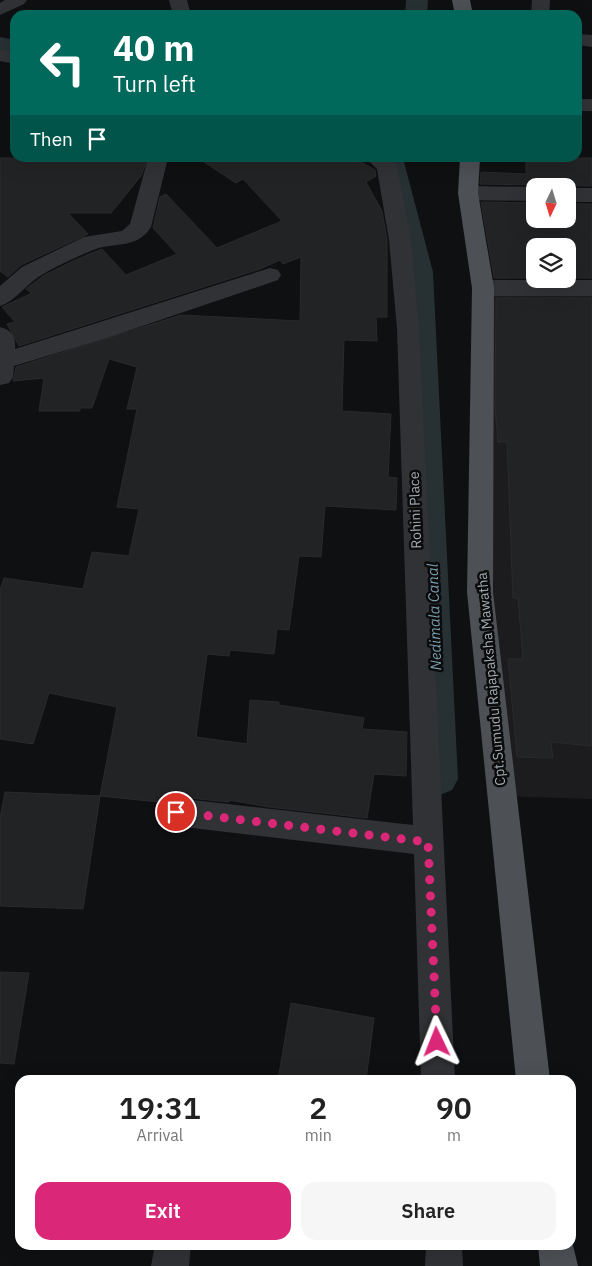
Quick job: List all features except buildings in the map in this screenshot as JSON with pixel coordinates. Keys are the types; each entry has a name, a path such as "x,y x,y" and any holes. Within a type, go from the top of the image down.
{"main road":[{"name":"Cpt.Sumudu Rajapaksha Mawatha","path":"470,162 468,193 484,288 480,592 532,1075"},
{"path":"557,1250 559,1266"}],"street":[{"path":"0,10 18,0"},
{"path":"0,298 30,272 92,242 128,236 140,227 157,162"},
{"name":"Rohini Place","path":"382,162 387,166 400,240 407,318 438,1075"},
{"path":"468,193 526,194"},
{"path":"576,195 592,195"},
{"path":"0,335 4,340 1,370 99,332 270,275"},
{"path":"484,288 592,288"},
{"path":"176,812 428,842"},
{"path":"170,1266 172,1250"},
{"path":"444,1250 444,1266"}],"shaded area":[{"path":"483,288 592,288 592,799 502,796 480,592"}],"waterway":[{"path":"416,10 417,0"},
{"name":"Nedimala Canal","path":"0,44 10,46"},
{"name":"Nedimala Canal","path":"392,162 420,272 440,779"}],"route":[{"path":"176,812 428,842 437,1042"}]}
